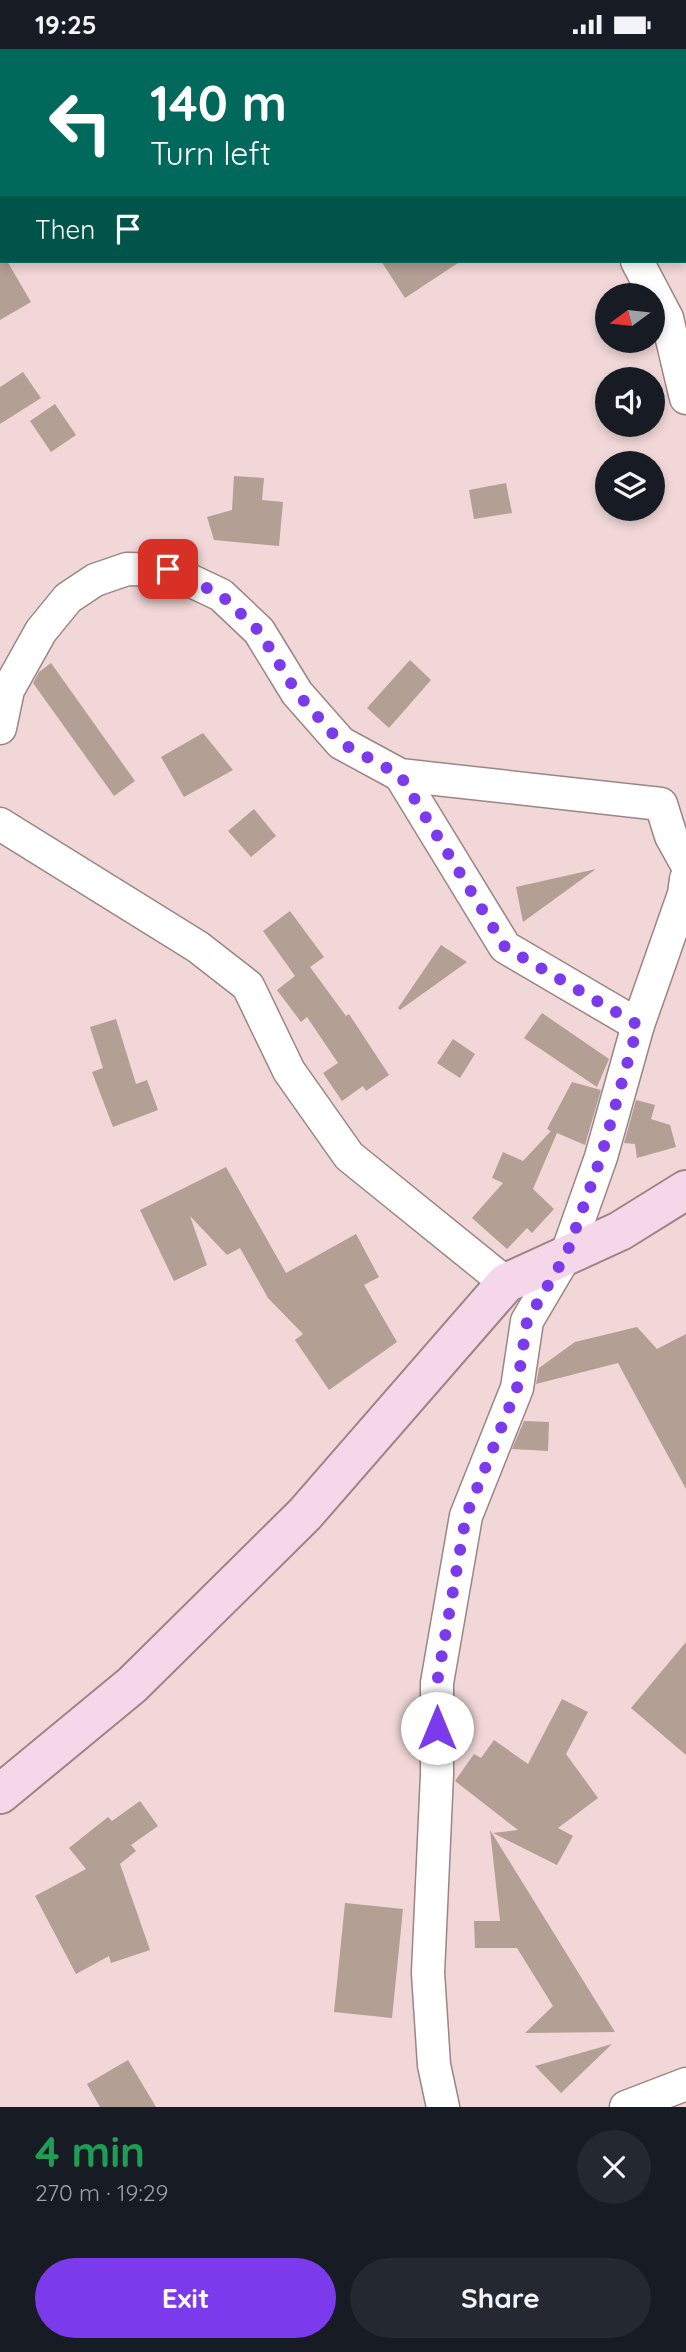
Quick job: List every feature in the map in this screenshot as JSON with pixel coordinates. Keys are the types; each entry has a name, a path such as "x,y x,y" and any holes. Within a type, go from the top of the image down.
{"main road":[{"path":"0,1794 132,1685 304,1514 506,1283 620,1231 686,1190"}],"street":[{"path":"638,263 667,318 686,398"},
{"path":"0,728 8,689 41,631 68,598 95,580 127,569 168,569 221,595 259,631 297,693 341,743 400,775 661,804 671,836 686,863"},
{"path":"400,775 505,947 638,1025"},
{"path":"0,824 198,947 248,986 289,1071 349,1156 506,1283"},
{"path":"443,2107 434,2065 428,1973 437,1774 437,1683 466,1516 517,1388 527,1321 567,1253 601,1157 638,1025 684,894 686,879"},
{"path":"626,2107 686,2084"}],"building":[{"path":"0,263 8,263 31,302 0,320"},
{"path":"382,263 458,263 405,298"},
{"path":"23,372 41,398 0,424 0,387"},
{"path":"55,404 76,435 51,452 30,421"},
{"path":"234,476 264,478 262,500 283,502 279,546 214,540 207,517 232,510"},
{"path":"506,483 512,513 474,519 469,490"},
{"path":"410,660 431,680 389,728 367,708"},
{"path":"51,663 135,781 114,796 33,683 39,672"},
{"path":"203,733 233,770 184,797 161,757"},
{"path":"254,809 276,836 251,857 228,831"},
{"path":"596,869 523,922 516,887"},
{"path":"290,911 324,957 310,967 346,1016 349,1014 389,1075 366,1091 363,1086 342,1101 323,1073 338,1063 307,1017 301,1022 277,990 295,976 263,931"},
{"path":"441,945 467,962 400,1010 398,1008"},
{"path":"542,1013 609,1059 597,1087 524,1038"},
{"path":"116,1019 136,1084 147,1080 158,1110 113,1127 92,1072 103,1068 90,1027"},
{"path":"453,1039 475,1054 460,1078 437,1063"},
{"path":"572,1082 601,1090 585,1145 557,1133 533,1189 554,1209 532,1233 527,1228 507,1249 472,1218 503,1183 492,1178 503,1152 523,1161 551,1131 547,1129"},
{"path":"636,1100 655,1105 651,1119 670,1125 676,1147 637,1158 635,1144 624,1143"},
{"path":"226,1167 286,1273 356,1234 379,1277 364,1285 397,1342 329,1390 295,1340 303,1334 268,1298 240,1248 227,1255 190,1216 207,1265 174,1281 140,1210"},
{"path":"637,1327 657,1349 686,1334 686,1489 618,1363 536,1384 539,1368 575,1342"},
{"path":"524,1421 549,1422 548,1451 512,1449"},
{"path":"686,1642 686,1755 631,1708"},
{"path":"562,1699 588,1712 566,1754 598,1798 558,1828 573,1836 557,1865 493,1833 518,1830 455,1781 474,1754 481,1758 494,1740 528,1764"},
{"path":"140,1801 158,1826 131,1845 136,1851 120,1864 150,1950 111,1963 109,1956 76,1974 35,1896 86,1869 69,1848 108,1817 112,1821"},
{"path":"490,1830 615,2032 525,2033 553,2006 517,1948 475,1948 474,1921 500,1921"},
{"path":"345,1903 403,1909 392,2018 334,2012"},
{"path":"612,2044 561,2093 535,2066"},
{"path":"128,2060 156,2107 100,2107 87,2084"}],"route":[{"path":"168,569 221,595 259,631 297,693 341,743 400,775 505,947 638,1025 601,1157 567,1253 527,1321 517,1388 466,1516 437,1683 437,1728"}]}
